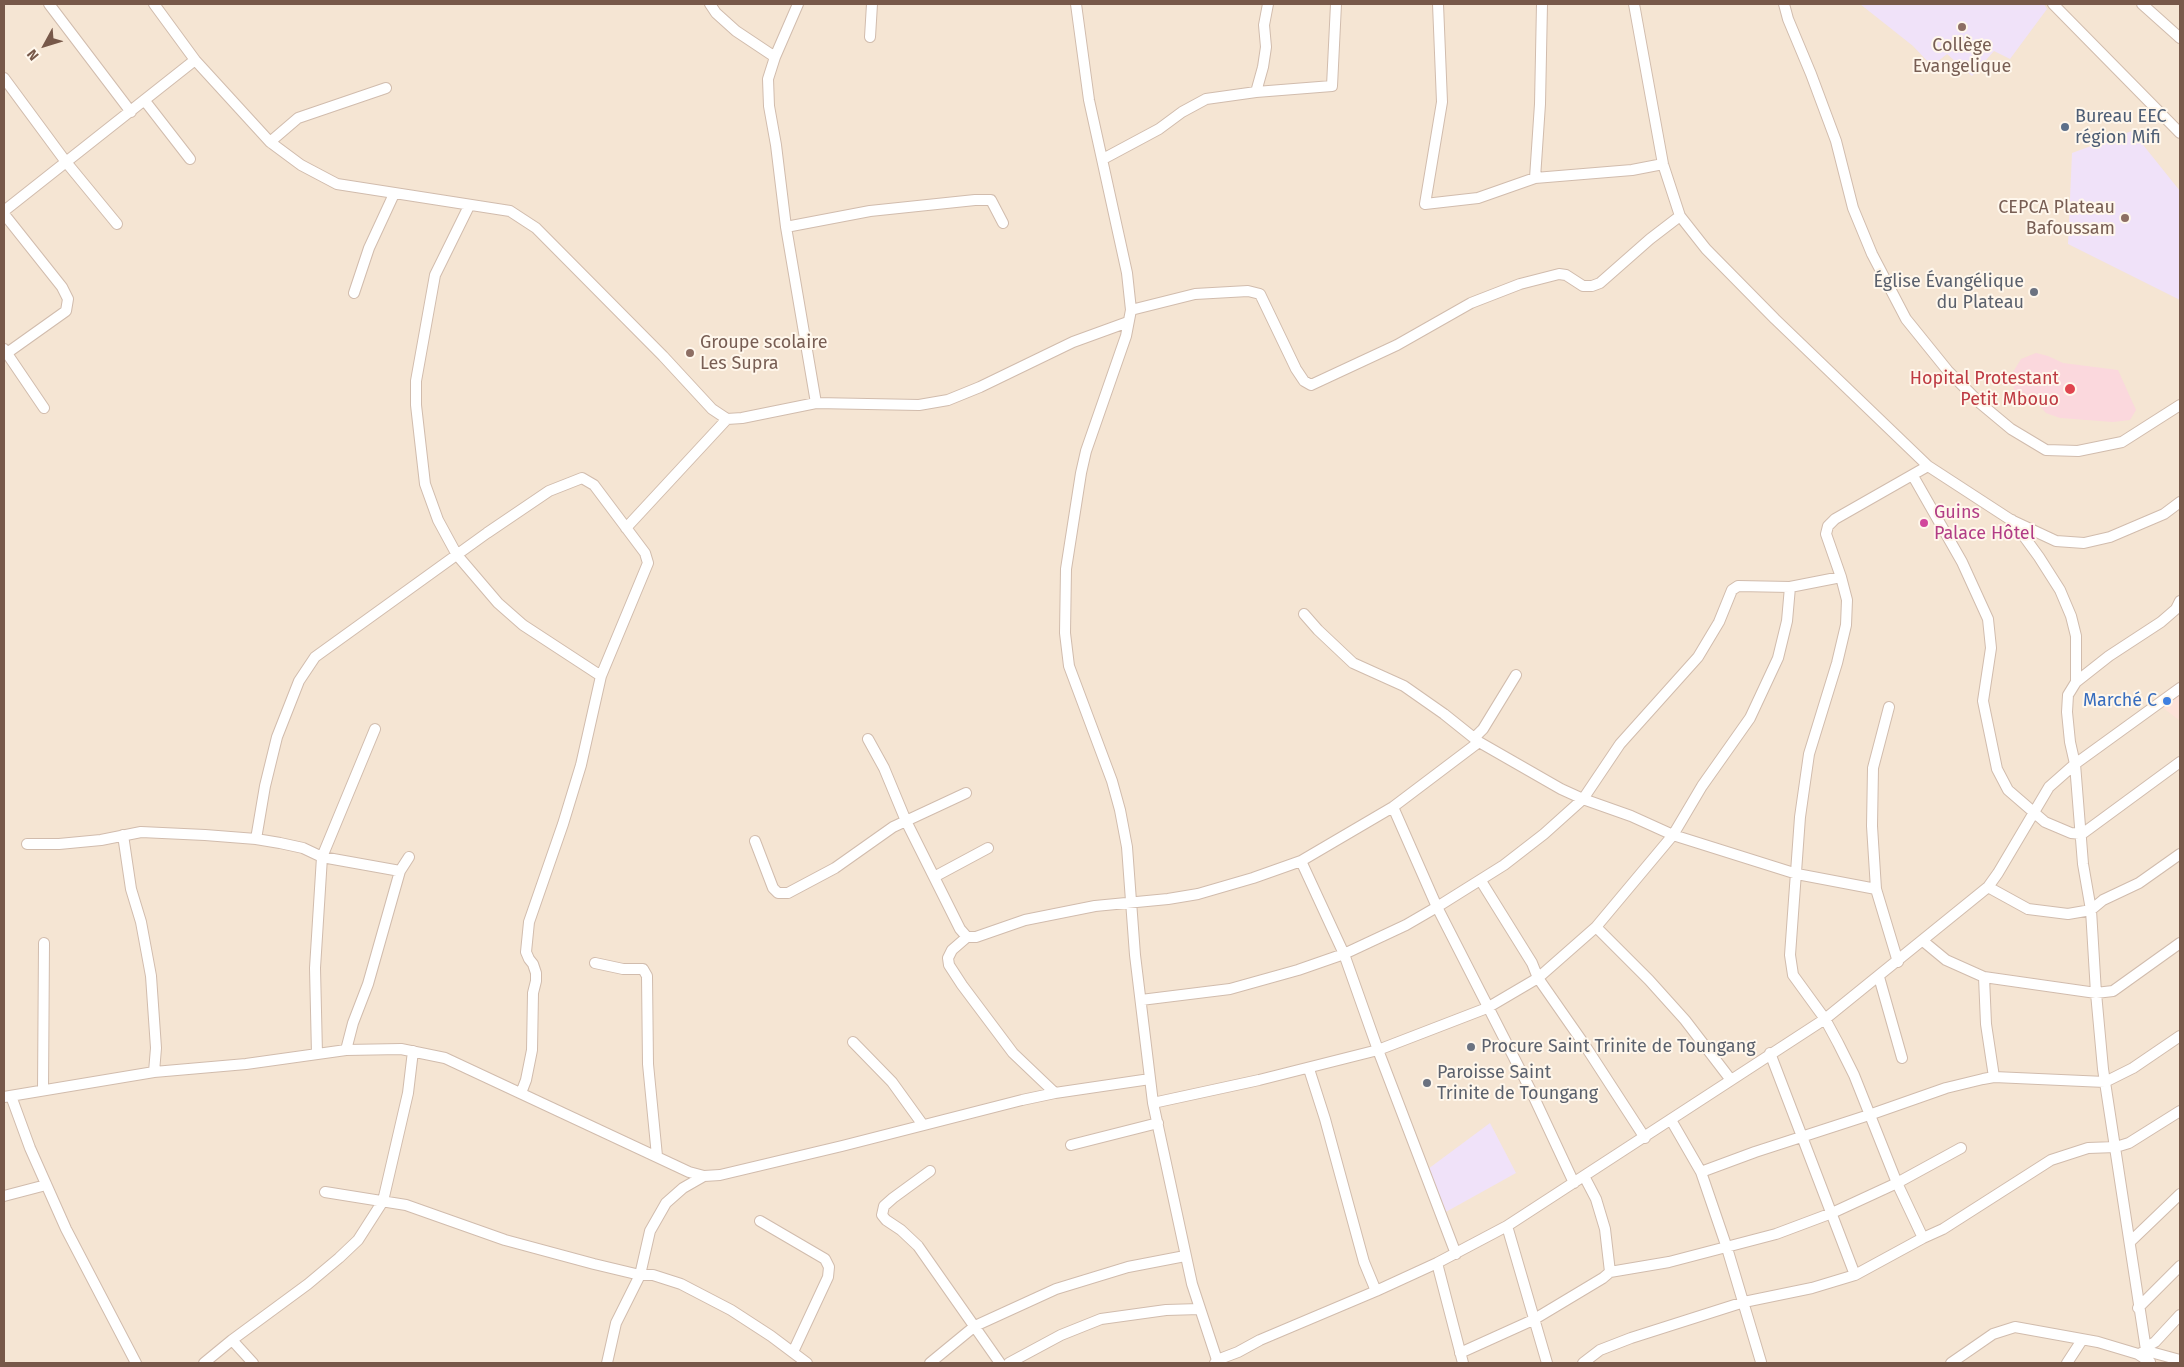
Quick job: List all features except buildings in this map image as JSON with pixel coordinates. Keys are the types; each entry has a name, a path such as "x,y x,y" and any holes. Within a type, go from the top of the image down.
{"street":[{"path":"49,4 131,112"},
{"path":"154,4 195,60 270,142 301,165 337,184 510,211 536,228 664,356 712,409 727,419 742,418 816,403 919,405 948,400 980,387 1073,342 1128,322"},
{"path":"710,4 716,13 736,31 775,57"},
{"path":"798,4 775,57 768,79 769,106 776,145 786,227 816,403"},
{"path":"870,38 872,4"},
{"path":"1076,4 1090,100 1127,273 1131,310 1126,336 1086,451 1081,473 1069,538 1064,601 1064,633 1069,666 1112,781 1120,810 1127,847 1131,903 1153,1103 1185,1256 1217,1362 1437,1263 1507,1226 1644,1138 1770,1053 1825,1019 1898,962 1988,887 1998,874 2033,811 2049,788 2075,764 2180,688"},
{"path":"1256,92 1266,47 1264,25 1268,4"},
{"path":"1103,159 1160,129 1182,112 1206,99 1256,92 1332,86 1336,4"},
{"path":"1438,4 1442,102 1424,204 1478,198 1535,178 1632,170 1663,164"},
{"path":"1535,178 1540,104 1542,4"},
{"path":"1634,4 1663,164 1680,216 1706,249 1768,312 1928,466 2012,520 2056,541 2084,543 2110,537 2164,514 2180,502"},
{"path":"1784,4 1788,19 1836,141 1853,208 1872,254 1906,319 1948,371 1981,404 2046,450 2078,451 2122,442 2180,405"},
{"path":"2053,4 2180,133"},
{"path":"2142,4 2180,38"},
{"path":"44,408 5,351 66,311 68,299 62,288 4,213 195,60"},
{"path":"4,78 66,162 117,224"},
{"path":"270,142 298,118 386,88"},
{"path":"145,101 190,159"},
{"path":"354,293 369,248 394,194"},
{"path":"786,227 870,211 975,200 991,200 1003,223"},
{"path":"469,206 435,275 416,381 416,405 425,484 438,520 457,555 498,603 523,625 601,676"},
{"path":"1131,310 1195,294 1248,291 1260,294 1296,369 1304,382 1311,384 1397,345 1472,303 1520,284 1559,274 1566,275 1583,286 1592,286 1600,283 1650,239 1680,216"},
{"path":"626,528 727,419"},
{"path":"1923,1238 1896,1183 1868,1116 1854,1075 1825,1019 1793,975 1790,955 1800,816 1808,754 1837,663 1846,625 1847,600 1826,534 1828,526 1835,519 1928,466"},
{"path":"1913,476 1962,562 1988,618 1991,648 1983,701 1997,769 2008,790 2019,802 2055,828 2082,834 2180,762"},
{"path":"256,839 265,786 277,737 298,681 315,657 548,491 582,478 594,485 645,553 648,563 601,676 581,765 529,922 526,952 536,972 536,981 533,992 532,1050 526,1080 521,1093"},
{"path":"2012,520 2039,556 2060,590 2071,616 2076,636 2076,682"},
{"path":"1141,1000 1230,989 1298,970 1344,954 1406,925 1438,907 1480,880 1544,834 1583,799 1620,744 1698,658 1718,622 1732,590 1738,586 1790,587 1841,577"},
{"path":"1153,1103 1309,1069 1378,1050 1487,1008 1538,978 1596,927 1673,835 1702,786 1750,718 1778,658 1787,621 1790,587"},
{"path":"2149,1363 2143,1351 2130,1242 2105,1082 2096,993 2091,910 2083,864 2075,764 2070,742 2067,712 2068,695 2076,682 2102,661 2162,622 2176,608 2180,601"},
{"path":"1304,614 1353,663 1404,686 1477,740 1530,773 1583,799 1631,816 1673,835 1797,874 1876,889"},
{"path":"1055,1093 1013,1053 962,985 949,964 948,958 952,950 967,937 976,937 1025,920 1095,906 1198,894 1253,878 1301,861 1393,807 1477,740 1516,675"},
{"path":"1889,707 1873,768 1872,826 1876,889 1898,962"},
{"path":"317,1054 315,968 322,857 375,729"},
{"path":"868,739 899,799 906,820 960,929 967,937"},
{"path":"755,841 773,888 778,894 788,893 835,868 876,838 906,820 966,793"},
{"path":"1393,807 1438,907 1487,1008 1531,1091 1574,1183"},
{"path":"26,844 59,844 158,832 256,839 303,848 322,857 400,871"},
{"path":"123,835 131,889 141,922 151,976 156,1048 154,1072"},
{"path":"934,877 988,848"},
{"path":"1988,887 2028,908 2068,914 2091,910 2103,900 2138,882 2180,854"},
{"path":"346,1050 358,1006 368,984 400,871 409,857"},
{"path":"1301,861 1344,954 1378,1050 1456,1254"},
{"path":"1480,880 1532,963 1538,978 1584,1044 1644,1138"},
{"path":"1596,927 1649,980 1685,1020 1731,1080"},
{"path":"1923,941 1946,960 1984,977 2096,993 2113,991 2180,943"},
{"path":"43,1090 44,943"},
{"path":"595,962 623,969 643,969 647,976 648,1064 657,1156"},
{"path":"1879,977 1902,1058"},
{"path":"1984,977 1986,1024 1994,1077"},
{"path":"1702,1172 1755,1152 1868,1116 1946,1088 1994,1077 2105,1082 2133,1068 2180,1036"},
{"path":"853,1042 892,1082 923,1125"},
{"path":"136,1363 101,1300 46,1185 7,1096 154,1072 246,1064 346,1050 413,1051 445,1058 689,1172 704,1176 729,1173 1055,1093 1150,1079"},
{"path":"204,1363 308,1284 358,1240 383,1201 408,1093 413,1051"},
{"path":"1770,1053 1855,1276"},
{"path":"1309,1069 1325,1119 1364,1262 1376,1291"},
{"path":"1583,1363 1600,1350 1631,1338 1744,1302 1812,1288 1855,1276 1943,1229 2051,1160 2088,1148 2116,1147 2139,1137 2180,1111"},
{"path":"1671,1120 1702,1172 1744,1302 1761,1362"},
{"path":"1071,1145 1158,1123"},
{"path":"1460,1352 1533,1320 1610,1272 1669,1262 1776,1234 1832,1213 1896,1183 1961,1148"},
{"path":"930,1171 884,1206 882,1215 918,1246 1000,1363"},
{"path":"607,1363 616,1323 640,1275 650,1231 666,1203 683,1188 704,1176"},
{"path":"1584,1176 1596,1199 1605,1229 1610,1272"},
{"path":"4,1196 46,1185"},
{"path":"325,1192 406,1205 505,1240 640,1275 653,1275 681,1284 731,1310 807,1363"},
{"path":"2130,1242 2180,1194"},
{"path":"760,1220 825,1259 829,1267 828,1277 793,1352"},
{"path":"1507,1226 1547,1363"},
{"path":"930,1363 975,1326 1056,1289 1128,1267 1185,1256"},
{"path":"1437,1263 1463,1363"},
{"path":"2138,1308 2180,1266"},
{"path":"1009,1363 1061,1335 1101,1319 1166,1310 1200,1309"},
{"path":"2143,1351 2155,1342 2180,1315"},
{"path":"1951,1363 1993,1334 2003,1329 2016,1327 2143,1351 2180,1360"},
{"path":"232,1340 253,1363"},
{"path":"2067,1363 2082,1340"}],"shaded area":[{"path":"4,4 2180,4 2180,1363 4,1363"},
{"name":"Collège Evangelique","path":"1860,4 2044,4 2047,9 2010,59 1994,51 1972,76 1947,54 1932,66 1913,46"},
{"name":"CEPCA Plateau Bafoussam","path":"2132,131 2180,191 2180,300 2068,244 2072,153"},
{"name":"Hopital Protestant Petit Mbouo","path":"2036,353 2063,363 2118,370 2136,410 2130,420 2113,422 2060,418 2046,413 2038,404 2014,392 2013,372 2021,359"},
{"name":"Marché C","path":"2180,681 2180,721 2153,700"},
{"path":"1490,1123 1516,1173 1444,1213 1428,1169"}],"place":[{"name":"Collège Evangelique","path":"1962,27"},
{"name":"Bureau EEC région Mifi","path":"2065,127"},
{"name":"CEPCA Plateau Bafoussam","path":"2125,218"},
{"name":"Église Évangélique du Plateau","path":"2034,292"},
{"name":"Groupe scolaire Les Supra","path":"690,353"},
{"name":"Hopital Protestant Petit Mbouo","path":"2070,389"},
{"name":"Guins Palace Hôtel","path":"1924,523"},
{"name":"Marché C","path":"2167,701"},
{"name":"Procure Saint Trinite de Toungang","path":"1471,1047"},
{"name":"Paroisse Saint Trinite de Toungang","path":"1427,1083"}]}
